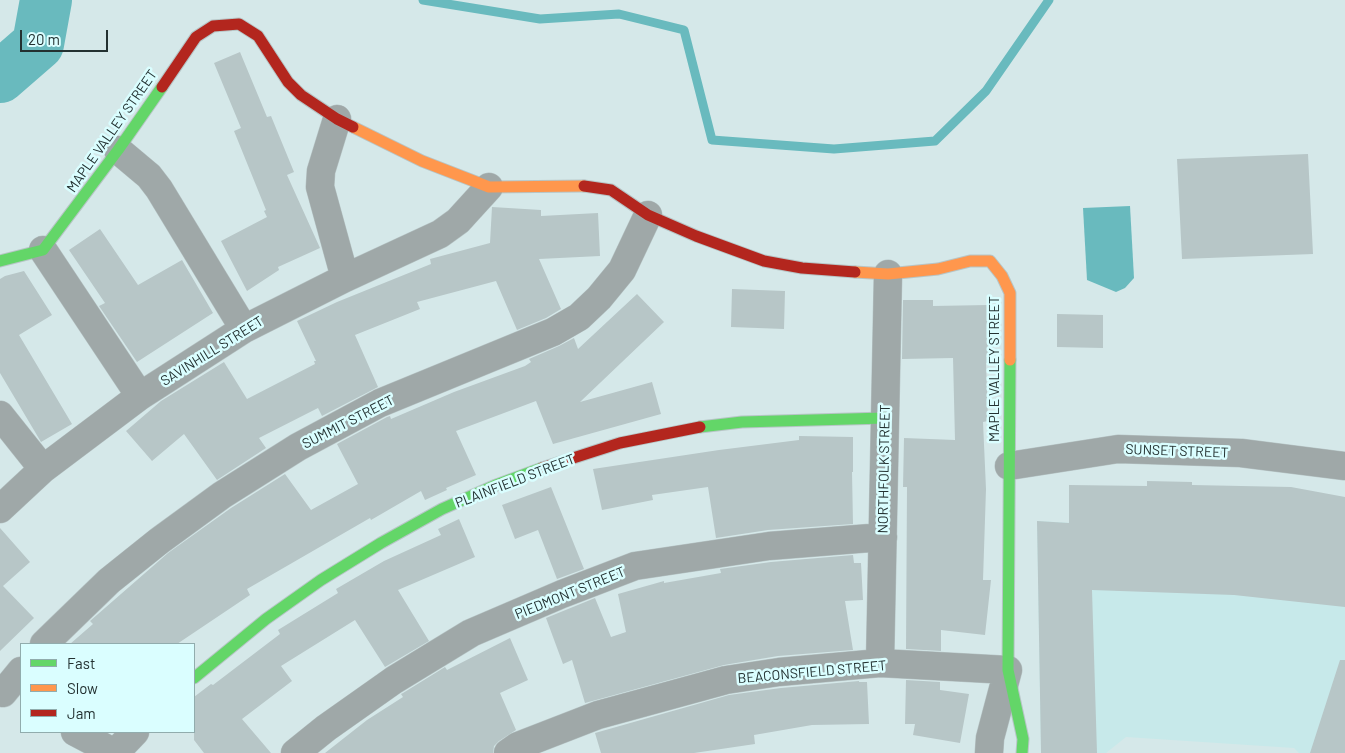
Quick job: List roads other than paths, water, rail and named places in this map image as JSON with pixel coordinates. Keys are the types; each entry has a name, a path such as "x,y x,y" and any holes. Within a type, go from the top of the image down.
{"street":[{"name":"MAPLE VALLEY STREET","path":"43,250 118,150 196,37 213,26 238,24 258,36 288,82 301,95 337,119 422,161 489,187 583,186 611,190 648,215 714,243 764,261 802,268 888,274 938,269 970,261 990,261 1002,276 1010,293 1008,670 1022,739 1022,753"},
{"path":"337,119 321,171 320,187 345,278"},
{"path":"118,150 149,176 159,189 244,329"},
{"name":"SAVINHILL STREET","path":"0,510 43,469 140,396 244,329 345,278 440,234 458,221 489,187"},
{"name":"SUMMIT STREET","path":"45,643 109,581 159,541 222,495 298,447 380,403 553,332 579,317 599,298 622,270 648,215"},
{"path":"0,261 43,250 140,396"},
{"name":"NORTHFOLK STREET","path":"880,663 888,274"},
{"path":"0,415 43,469"},
{"name":"PLAINFIELD STREET","path":"195,677 266,619 321,580 381,543 434,514 496,485 620,443 693,428 742,422 885,418"},
{"name":"SUNSET STREET","path":"1009,466 1118,449 1241,453 1345,466"},
{"name":"PIEDMONT STREET","path":"295,753 326,728 394,680 471,633 562,594 636,566 769,546 882,537"},
{"name":"BEACONSFIELD STREET","path":"508,753 518,746 598,715 726,680 779,672 880,663 1008,670"},
{"path":"988,753 990,738 1008,670"},
{"path":"8,696 20,673"},
{"path":"77,733 115,753 134,733"}],"water":[{"path":"1130,206 1134,278 1125,288 1116,292 1087,280 1083,208"}],"waterway":[{"path":"0,77 38,44 46,0"},
{"path":"423,0 540,19 619,14 684,30 712,140 834,149 935,141 986,91 1049,0"}]}
